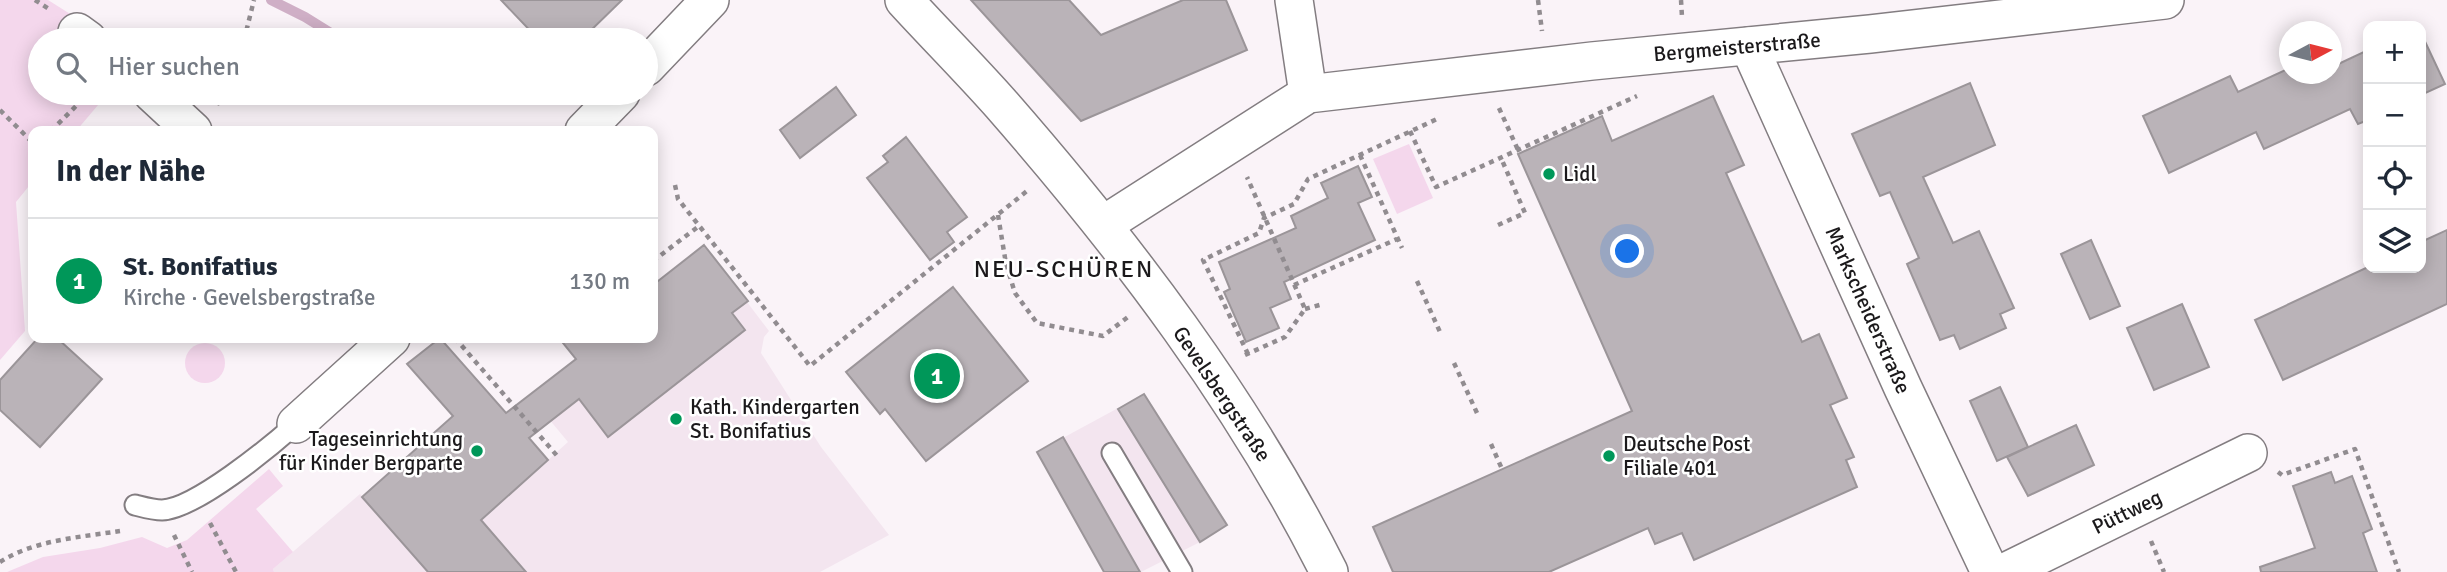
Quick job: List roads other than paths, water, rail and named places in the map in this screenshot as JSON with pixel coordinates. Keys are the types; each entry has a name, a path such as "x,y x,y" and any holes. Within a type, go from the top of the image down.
{"street":[{"path":"658,54 710,0"},
{"name":"Gevelsbergstraße","path":"904,0 1000,103 1103,225 1186,338 1272,469 1320,569"},
{"path":"1103,225 1308,94 1294,0"},
{"name":"Bergmeisterstraße","path":"1308,94 2165,0"},
{"name":"Markscheiderstraße","path":"1749,46 1903,388 1990,572"},
{"path":"165,105 188,126"},
{"path":"589,126 609,105"},
{"path":"296,424 385,343"},
{"name":"Püttweg","path":"2005,572 2248,453"}],"lane":[{"path":"135,505 164,510 195,498 255,460 296,424"},
{"path":"1112,453 1182,572"}],"waterway":[{"path":"271,0 323,28"}],"place":[{"name":"Lidl","path":"1549,174"},
{"name":"St. Bonifatius","path":"937,376"},
{"name":"Kath. Kindergarten St. Bonifatius","path":"676,419"},
{"name":"Tageseinrichtung für Kinder Bergparte","path":"477,451"},
{"name":"Deutsche Post Filiale 401","path":"1609,456"}],"district":[{"name":"NEU-SCHÜREN","path":"1064,269"}]}
